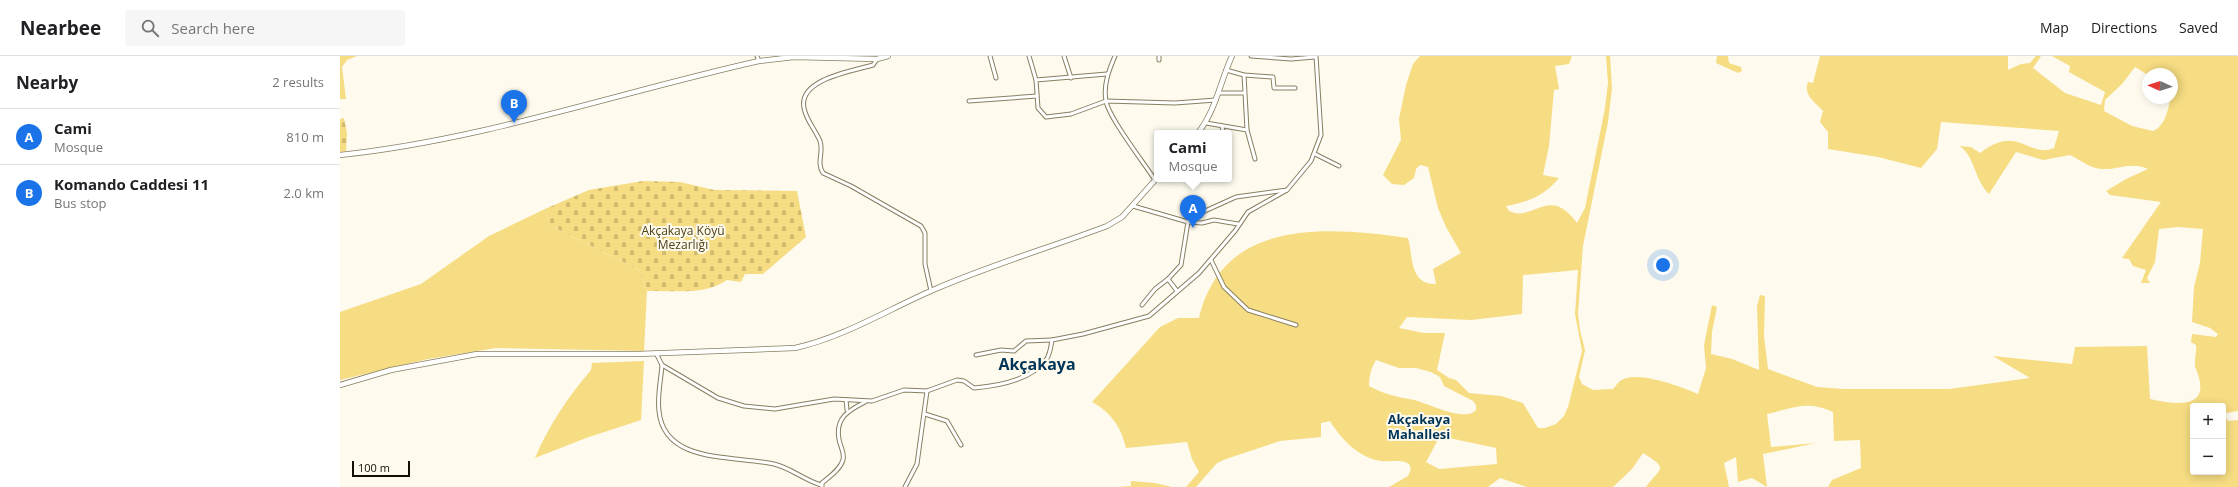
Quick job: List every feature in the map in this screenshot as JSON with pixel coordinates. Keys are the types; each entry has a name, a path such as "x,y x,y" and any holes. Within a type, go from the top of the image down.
{"street":[{"path":"340,155 428,142 514,123 758,58 794,57 877,59 888,56"},
{"path":"990,56 996,78"},
{"path":"1029,56 1036,80 1038,108 1046,117 1071,114 1106,101 1175,103 1216,100"},
{"path":"1064,56 1071,78"},
{"path":"1115,56 1107,74 1106,101 1112,116 1154,176"},
{"path":"1200,130 1206,123 1219,93 1232,56"},
{"path":"976,355 1001,350 1014,351 1026,341 1052,340 1142,320 1152,314 1212,260 1248,212 1287,190 1308,166 1315,154 1321,132 1316,57 1291,59 1251,56"},
{"path":"877,59 873,65 814,85 804,97 804,109 820,141 819,162 824,173 851,186 922,226 924,233 925,264 931,290"},
{"path":"1226,70 1244,75 1273,76 1274,88 1295,88"},
{"path":"1036,80 1107,74"},
{"path":"1244,75 1247,130 1255,159"},
{"path":"1219,93 1244,93"},
{"path":"969,101 1037,96"},
{"path":"1206,123 1247,130"},
{"path":"1222,126 1223,130"},
{"path":"1315,154 1340,166"},
{"path":"340,385 391,370 477,354 656,353 795,348 848,331 931,290 980,270 1107,226 1122,217 1154,181"},
{"path":"1142,306 1155,289 1168,279 1181,265 1188,222 1205,211 1236,197 1287,190"},
{"path":"1133,206 1188,222 1202,223 1214,220 1238,224"},
{"path":"1212,260 1224,287 1248,310 1296,326"},
{"path":"1168,279 1177,291"},
{"path":"847,410 866,401 904,390 927,391 957,380 964,381 974,388 990,387 1029,374 1046,360 1052,340"},
{"path":"656,353 662,365 659,412 666,432 675,442 714,457 779,465 822,486 840,467 843,461 844,455 838,430 847,410 846,400"},
{"path":"662,365 718,398 744,406 775,409 820,400 866,401"},
{"path":"905,487 916,464 925,414 927,391"},
{"path":"925,414 947,421 961,444"}],"green space":[{"path":"340,56 357,56 347,60 342,67 346,99 340,99"},
{"path":"1420,56 1572,56 1569,64 1555,66 1559,89 1554,90 1549,146 1543,175 1559,178 1541,194 1528,200 1506,206 1509,211 1518,213 1550,205 1558,206 1567,212 1577,223 1585,208 1605,108 1608,83 1606,56 1610,56 1612,88 1608,122 1583,246 1578,314 1585,350 1579,377 1582,384 1593,390 1613,389 1618,383 1626,378 1635,377 1670,383 1698,394 1706,368 1704,345 1712,305 1717,307 1712,332 1711,354 1732,359 1759,370 1757,306 1760,295 1765,296 1764,336 1768,369 1817,387 1843,389 1949,389 2030,378 1993,356 2072,364 2075,347 2147,346 2150,399 2171,403 2181,403 2190,402 2196,398 2200,392 2200,382 2195,367 2196,345 2191,342 2192,334 2216,337 2218,334 2210,328 2192,322 2194,287 2200,263 2203,229 2178,227 2159,229 2155,262 2147,278 2150,283 2141,283 2146,270 2133,266 2129,259 2122,258 2161,202 2110,195 2106,191 2126,179 2148,169 2131,166 2101,169 2089,165 2070,155 2043,160 2016,152 1989,194 1980,182 1972,161 1959,146 1971,147 1980,153 1993,145 2004,141 2014,141 2037,149 2045,150 2054,148 2059,131 1941,122 1937,149 1921,168 1878,157 1828,149 1828,132 1820,122 1823,111 1808,95 1807,87 1808,82 1813,83 1820,56 2008,56 2008,70 2021,64 2030,63 2036,56 2041,56 2033,68 2065,93 2101,105 2105,92 2069,72 2070,66 2052,56 2238,56 2238,411 2226,413 2226,403 2190,403 2190,475 2226,475 2226,418 2228,421 2238,420 2238,487 1828,487 1832,480 1861,468 1860,440 1834,441 1833,412 1815,406 1800,406 1767,414 1771,447 1816,443 1763,454 1767,487 1752,478 1738,482 1736,457 1724,463 1729,487 1646,487 1660,469 1660,466 1643,453 1632,469 1613,487 1527,487 1500,478 1488,487 1389,487 1408,476 1411,469 1409,464 1399,461 1381,461 1365,456 1345,441 1330,421 1321,423 1321,437 1280,441 1217,463 1196,487 1186,487 1199,472 1192,459 1187,442 1126,448 1121,433 1110,415 1092,402 1160,327 1178,318 1199,318 1212,285 1231,261 1255,245 1282,236 1313,232 1377,234 1408,238 1414,268 1417,274 1421,280 1427,283 1436,284 1433,269 1461,253 1446,227 1438,208 1428,167 1420,165 1416,169 1414,178 1404,185 1392,184 1383,175 1401,140 1399,119 1406,85 1413,64","holes":["1578,270 1575,314 1582,351 1568,407 1564,416 1556,424 1545,428 1538,428 1523,403 1501,396 1469,393 1456,380 1449,378 1437,370 1445,333 1424,333 1399,328 1407,317 1471,320 1522,314 1523,275","1376,360 1399,368 1416,368 1431,372 1440,377 1444,386 1473,401 1476,405 1476,410 1471,413 1455,413 1375,389 1369,386 1369,379","1440,436 1496,448 1497,464 1439,469 1426,462"]},
{"path":"1717,56 1728,56 1729,63 1741,67 1742,71 1738,73 1716,63"},
{"path":"344,118 347,133 346,151 340,152 340,119"},
{"name":"Akçakaya Köyü Mezarlığı","path":"643,181 680,182 714,190 797,191 806,237 763,274 745,274 741,282 727,280 718,285 699,290 647,291 639,270 551,226 545,209 589,190"},
{"path":"545,209 551,226 639,270 647,291 644,351 496,348 428,359 340,380 340,312 421,284 489,236"},
{"path":"644,361 641,420 586,438 535,458 540,446 567,401 591,370 592,363"},
{"path":"1131,481 1155,483 1172,487 1115,487 1131,486"}],"place":[{"name":"Komando Caddesi 11","path":"514,123"},
{"name":"Cami","path":"1193,228"}],"district":[{"name":"Akçakaya","path":"1037,364"},
{"name":"Akçakaya Mahallesi","path":"1419,426"}]}
